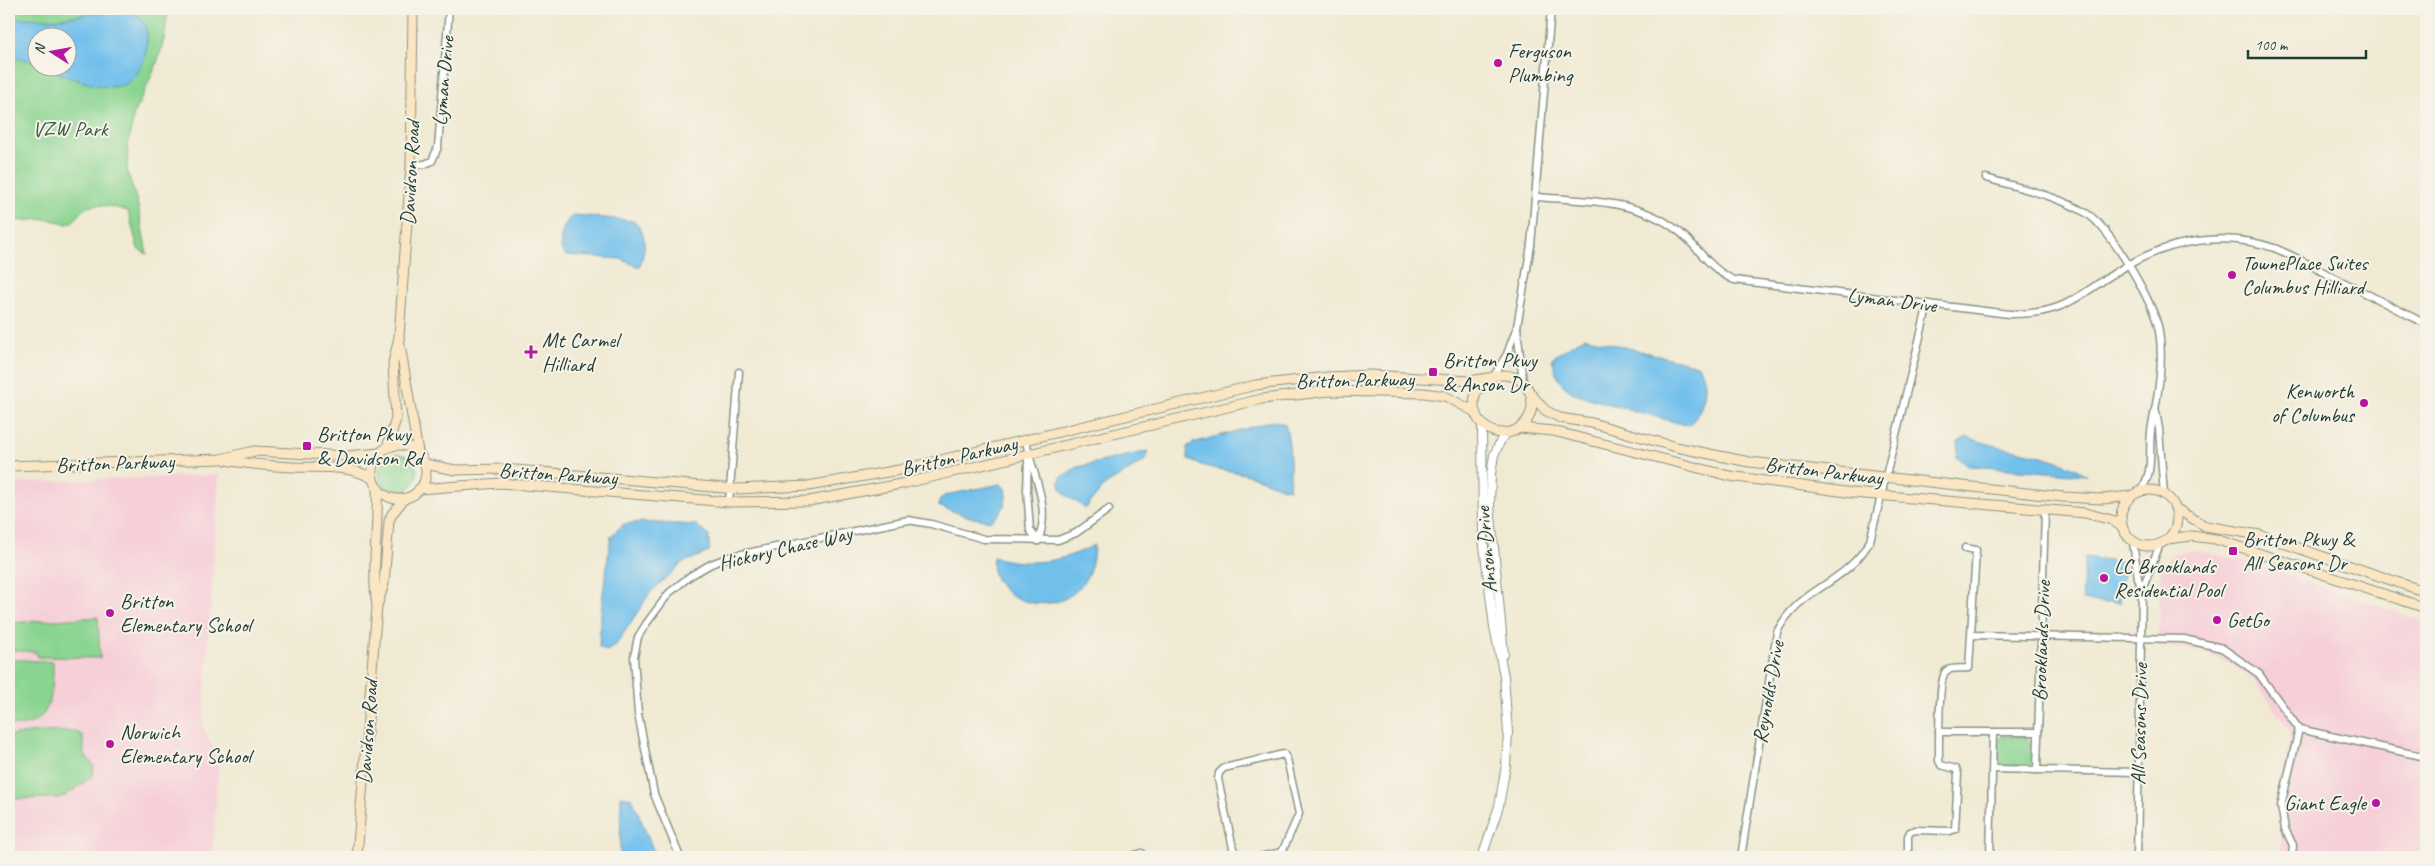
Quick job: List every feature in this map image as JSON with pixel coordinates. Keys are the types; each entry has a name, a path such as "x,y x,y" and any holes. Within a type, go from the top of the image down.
{"main road":[{"name":"Davidson Road","path":"387,447 396,419 392,363 398,337 411,166 413,9"},
{"name":"Davidson Road","path":"398,337 418,452"},
{"path":"1505,374 1513,376 1523,383 1531,394 1531,413 1520,428 1508,432 1494,431 1482,423 1475,412 1476,393 1491,377 1505,374"},
{"name":"Britton Parkway","path":"425,464 455,470 537,472 730,489 808,486 899,470 1256,385 1327,377 1370,375 1470,380 1491,377"},
{"name":"Britton Parkway","path":"420,489 500,483 729,502 809,501 906,483 1262,399 1329,391 1424,393 1445,396 1475,412"},
{"name":"Britton Parkway","path":"1531,394 1546,410 1560,418 1592,424 1676,447 1749,462 2063,497 2102,499 2131,496"},
{"name":"Britton Parkway","path":"1520,428 1553,431 1730,476 1882,496 2096,515 2112,520 2122,527"},
{"path":"400,445 418,452 425,464 426,473 420,489 405,498 389,498 377,488 372,478 374,461 379,453 387,447 400,445"},
{"name":"Britton Parkway","path":"9,466 220,459 254,451 347,456 379,453"},
{"name":"Britton Parkway","path":"220,459 253,465 339,468 357,471 372,478"},
{"name":"Davidson Road","path":"357,857 377,606 374,585 378,519 377,488"},
{"path":"2426,592 2260,535 2205,526 2175,508 2164,494 2148,490 2140,491 2131,496 2121,514 2122,527 2133,542 2151,546 2164,541 2192,536 2215,539 2426,608"},
{"name":"Davidson Road","path":"377,606 384,584 389,521 392,514 405,498"},
{"path":"2164,541 2176,524 2175,508"}],"street":[{"name":"Lyman Drive","path":"411,166 432,161 438,147 449,9"},
{"path":"1491,377 1507,354 1517,327 1531,244 1551,9"},
{"path":"1986,178 2065,202 2088,214 2099,223 2128,265 2154,315 2159,329 2161,345 2156,410 2151,428 2150,473 2140,491"},
{"name":"Lyman Drive","path":"1536,197 1612,203 1648,213 1676,228 1692,242 1711,266 1734,280 2009,314 2028,314 2067,306 2128,265 2156,251 2191,241 2230,240 2260,244 2289,254 2426,324"},
{"name":"Reynolds Drive","path":"1741,857 1777,632 1796,604 1837,578 1860,557 1870,541 1928,304"},
{"path":"1517,327 1523,383"},
{"path":"729,502 738,372"},
{"path":"2156,410 2164,494"},
{"name":"Anson Drive","path":"1482,423 1483,538 1494,627 1508,707 1506,765 1499,806 1482,857"},
{"name":"Anson Drive","path":"1504,676 1503,626 1492,538 1490,505 1494,454 1501,440 1508,432"},
{"path":"1026,441 1030,530 1038,541"},
{"path":"1028,454 1039,484 1043,504 1043,529 1038,541"},
{"name":"Hickory Chase Way","path":"680,857 654,794 638,714 634,678 634,656 638,637 657,608 669,593 690,576 732,556 908,520 984,539 1058,540 1076,533 1110,509"},
{"name":"Brooklands Drive","path":"2037,770 2045,511"},
{"name":"All Seasons Drive","path":"2142,590 2164,541"},
{"name":"All Seasons Drive","path":"2133,542 2138,578 2142,590 2137,857"},
{"path":"1908,857 1908,836 1910,832 1915,830 1950,832 1955,829 1958,774 1956,768 1941,765 1939,732 1942,676 1949,669 1969,668 1976,550 1965,548"},
{"path":"1971,635 2141,640 2154,638 2184,639 2222,648 2259,674 2299,728 2426,757"},
{"path":"2292,857 2293,845 2285,829 2281,806 2299,728"},
{"path":"1939,732 2038,732"},
{"path":"1990,857 1993,732"},
{"path":"1235,857 1218,779 1219,773 1224,768 1277,754 1284,754 1287,758 1299,814 1282,855 1260,857"},
{"path":"1993,769 2138,772"},
{"path":"1127,857 1142,853 1143,857"}],"shaded area":[{"name":"Britton Elementary School","path":"219,475 203,725 219,763 212,857 9,857 9,483"},
{"path":"2190,550 2241,559 2426,622 2426,857 2283,857 2281,855 2278,804 2291,732 2252,678 2235,666 2199,650 2158,647 2161,570 2173,554"}],"green space":[{"name":"VZW Park","path":"9,9 168,9 164,40 156,66 134,114 128,146 127,171 137,201 147,254 138,249 128,211 100,205 85,209 72,222 67,224 48,219 9,221"},
{"path":"398,454 411,460 417,473 411,486 398,492 385,486 379,473 385,460"},
{"path":"98,617 100,658 38,657 35,652 9,650 9,623"},
{"path":"9,659 53,662 52,689 48,706 37,720 29,724 9,725"},
{"path":"75,731 83,736 84,754 94,766 93,776 65,796 57,798 13,799 12,780 9,780 9,736 36,732"},
{"path":"2002,736 2027,737 2032,746 2032,762 2029,765 2001,765 1997,761 1996,743"}],"water":[{"path":"119,10 137,15 143,22 147,41 146,52 137,73 131,80 115,87 95,85 72,78 78,78 78,28 28,28 28,60 9,57 9,18 54,19"},
{"path":"575,215 633,221 638,225 644,242 643,255 639,267 621,259 565,255 561,246 562,233 567,221"},
{"path":"1584,337 1697,365 1702,371 1705,387 1699,412 1689,425 1682,424 1577,395 1566,388 1557,376 1552,358"},
{"path":"1273,421 1285,424 1287,432 1290,456 1289,489 1259,478 1202,465 1188,459 1187,447 1193,443"},
{"path":"1967,437 2043,456 2072,467 2086,475 1970,466 1957,458 1958,442"},
{"path":"1148,451 1146,460 1105,485 1085,509 1063,493 1061,489 1061,477 1078,467"},
{"path":"1001,484 1005,488 1006,493 1004,507 991,521 973,518 938,506 940,499 946,495"},
{"path":"641,522 696,525 709,536 709,552 682,563 650,593 616,645 607,651 599,647 602,601 611,536 624,524"},
{"path":"1094,545 1089,573 1076,591 1059,601 1039,604 1020,599 1004,590 994,575 993,557 1019,562 1045,561 1058,559"},
{"name":"LC Brooklands Residential Pool","path":"2085,557 2124,562 2120,603 2082,600"},
{"path":"621,796 632,798 656,857 620,857"}],"place":[{"name":"Ferguson Plumbing","path":"1498,63"},
{"name":"TownePlace Suites Columbus Hilliard","path":"2232,275"},
{"name":"Mt Carmel Hilliard","path":"531,352"},
{"name":"Britton Pkwy & Anson Dr","path":"1433,372"},
{"name":"Kenworth of Columbus","path":"2364,403"},
{"name":"Britton Pkwy & Davidson Rd","path":"307,446"},
{"name":"Britton Pkwy & All Seasons Dr","path":"2233,551"},
{"name":"LC Brooklands Residential Pool","path":"2104,578"},
{"name":"Britton Elementary School","path":"110,613"},
{"name":"GetGo","path":"2217,620"},
{"name":"Norwich Elementary School","path":"110,744"},
{"name":"Giant Eagle","path":"2376,803"}]}
